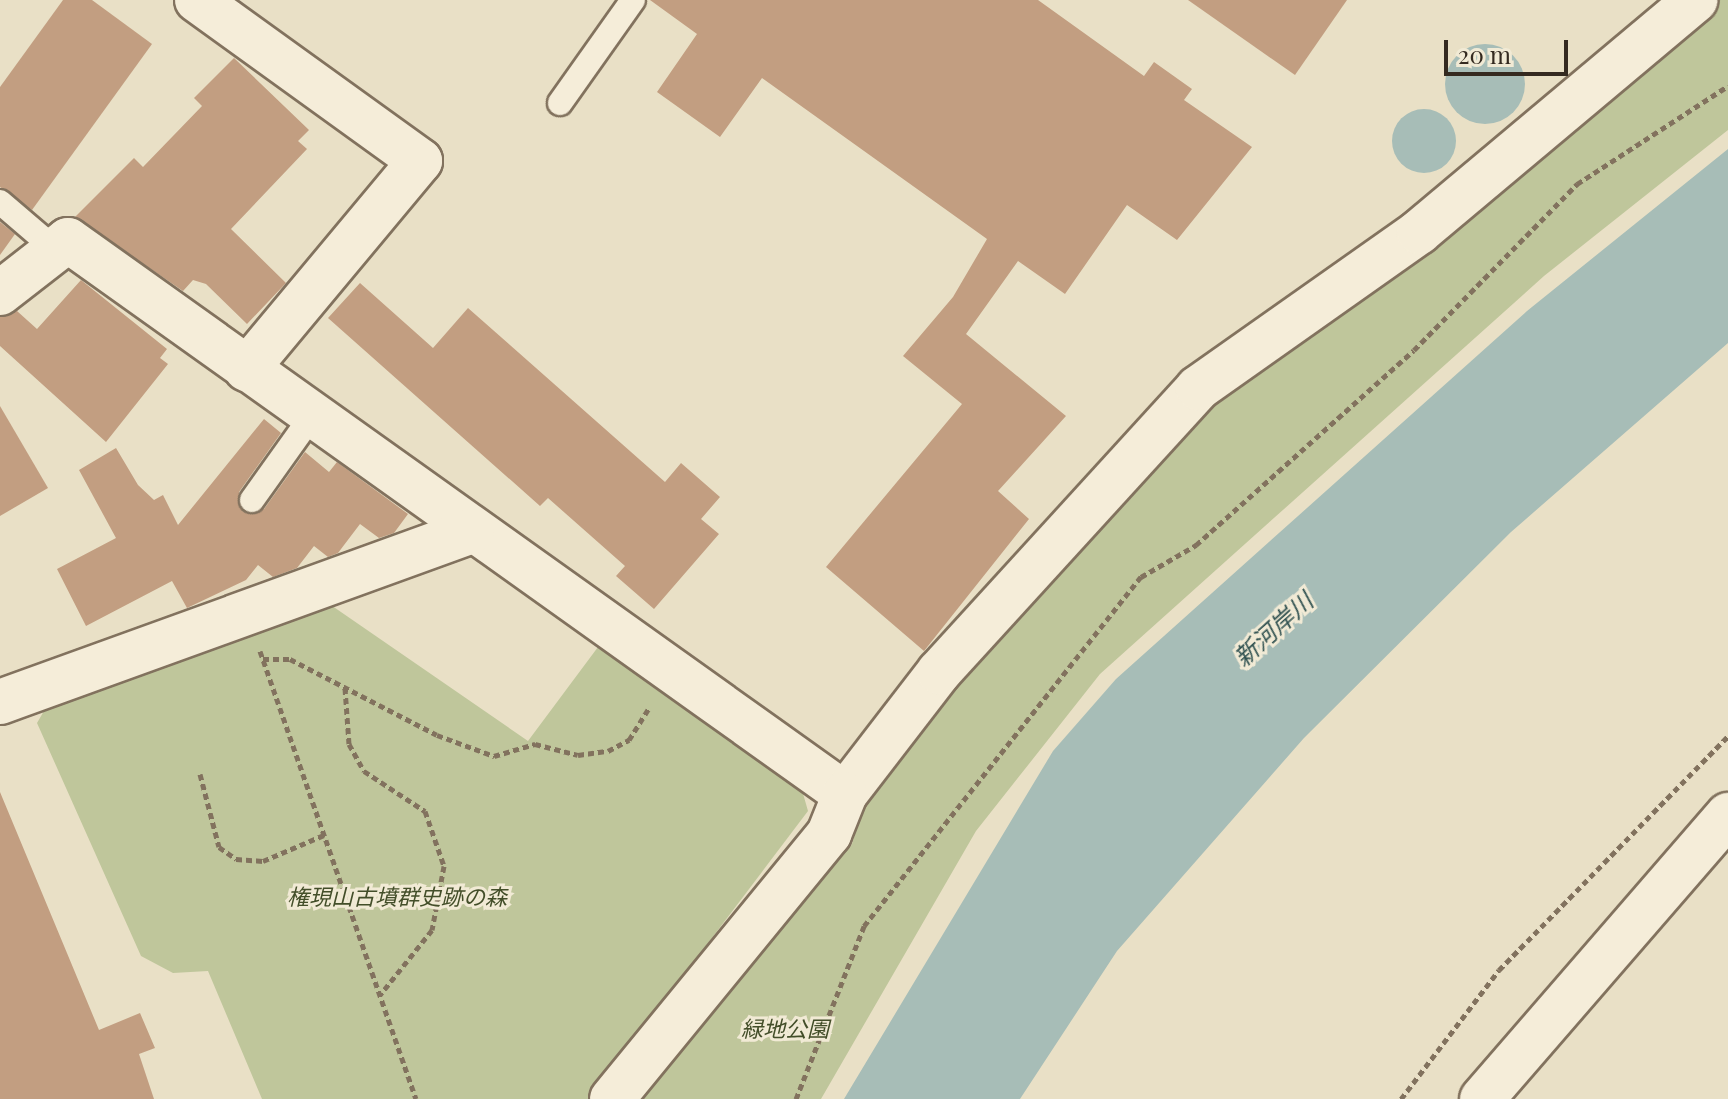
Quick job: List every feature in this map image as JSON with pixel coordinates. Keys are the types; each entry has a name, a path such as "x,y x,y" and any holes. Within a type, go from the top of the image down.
{"street":[{"path":"197,0 420,161 419,171 247,369"},
{"path":"612,1099 829,834 845,794 939,672 1198,388 1419,232 1695,0"},
{"path":"0,293 68,240 472,531 845,794"},
{"path":"0,702 246,609 472,531"},
{"path":"1482,1099 1728,815"}],"lane":[{"path":"560,103 633,0"},
{"path":"0,202 56,250"},
{"path":"252,500 312,416"}],"path":[{"path":"796,1099 864,926 1141,577 1196,545 1414,350 1577,184 1728,86"},
{"path":"246,609 416,1099"},
{"path":"263,659 290,659 470,750 494,756 535,744 578,755 608,751 644,724 658,662"},
{"path":"345,688 349,744 364,771 425,811 444,866 432,930 380,995"},
{"path":"1401,1099 1499,970 1728,736"},
{"path":"200,774 219,847 236,859 263,861 324,835"}],"green space":[{"name":"緑地公園","path":"1718,0 1728,0 1728,130 1544,276 1100,674 976,831 821,1099 643,1099 852,844 866,795 948,689 1217,394"},
{"name":"権現山古墳群史跡の森","path":"325,601 528,741 598,647 802,790 808,811 590,1099 262,1099 208,971 173,973 141,956 37,723 48,704"}],"water":[{"path":"1485,44 1500,47 1513,56 1522,69 1525,84 1522,99 1513,112 1500,121 1485,124 1470,121 1457,112 1448,99 1445,84 1448,69 1457,56 1470,47"},
{"path":"1418,109 1430,109 1447,118 1454,129 1454,153 1447,164 1430,173 1418,173 1406,168 1397,159 1392,147 1392,135 1397,123 1406,114"},
{"name":"新河岸川","path":"1728,149 1728,343 1511,532 1304,738 1117,951 1020,1099 844,1099 1053,751 1116,679 1527,311"}],"building":[{"path":"63,0 92,0 152,44 32,210 0,187 0,87"},
{"path":"650,0 1038,0 1144,76 1154,62 1192,89 1184,100 1252,147 1177,240 1127,205 1065,294 1018,261 966,334 1066,416 998,491 1029,519 924,651 826,567 962,404 903,356 953,297 987,239 762,78 720,137 657,92 697,34"},
{"path":"1188,0 1347,0 1295,75"},
{"path":"234,58 309,130 298,141 307,149 231,229 286,283 247,324 206,284 193,280 183,291 75,217 134,158 143,167 202,106 194,98"},
{"path":"0,222 15,234 0,255"},
{"path":"81,280 167,349 160,358 168,364 106,442 0,346 0,317 17,311 37,329"},
{"path":"360,283 433,348 468,308 665,482 681,463 720,497 701,519 719,534 654,609 616,576 625,566 548,498 540,506 328,318"},
{"path":"0,406 48,488 0,516"},
{"path":"264,419 281,433 239,492 243,512 264,509 305,452 329,472 337,462 408,514 394,533 379,538 360,524 338,553 328,557 314,546 297,568 273,577 258,565 246,580 187,608 172,581 86,626 57,569 116,538 79,470 116,448 138,485 154,500 163,495 178,525"},
{"path":"0,792 99,1030 140,1013 155,1048 139,1054 154,1099 0,1099"}]}
